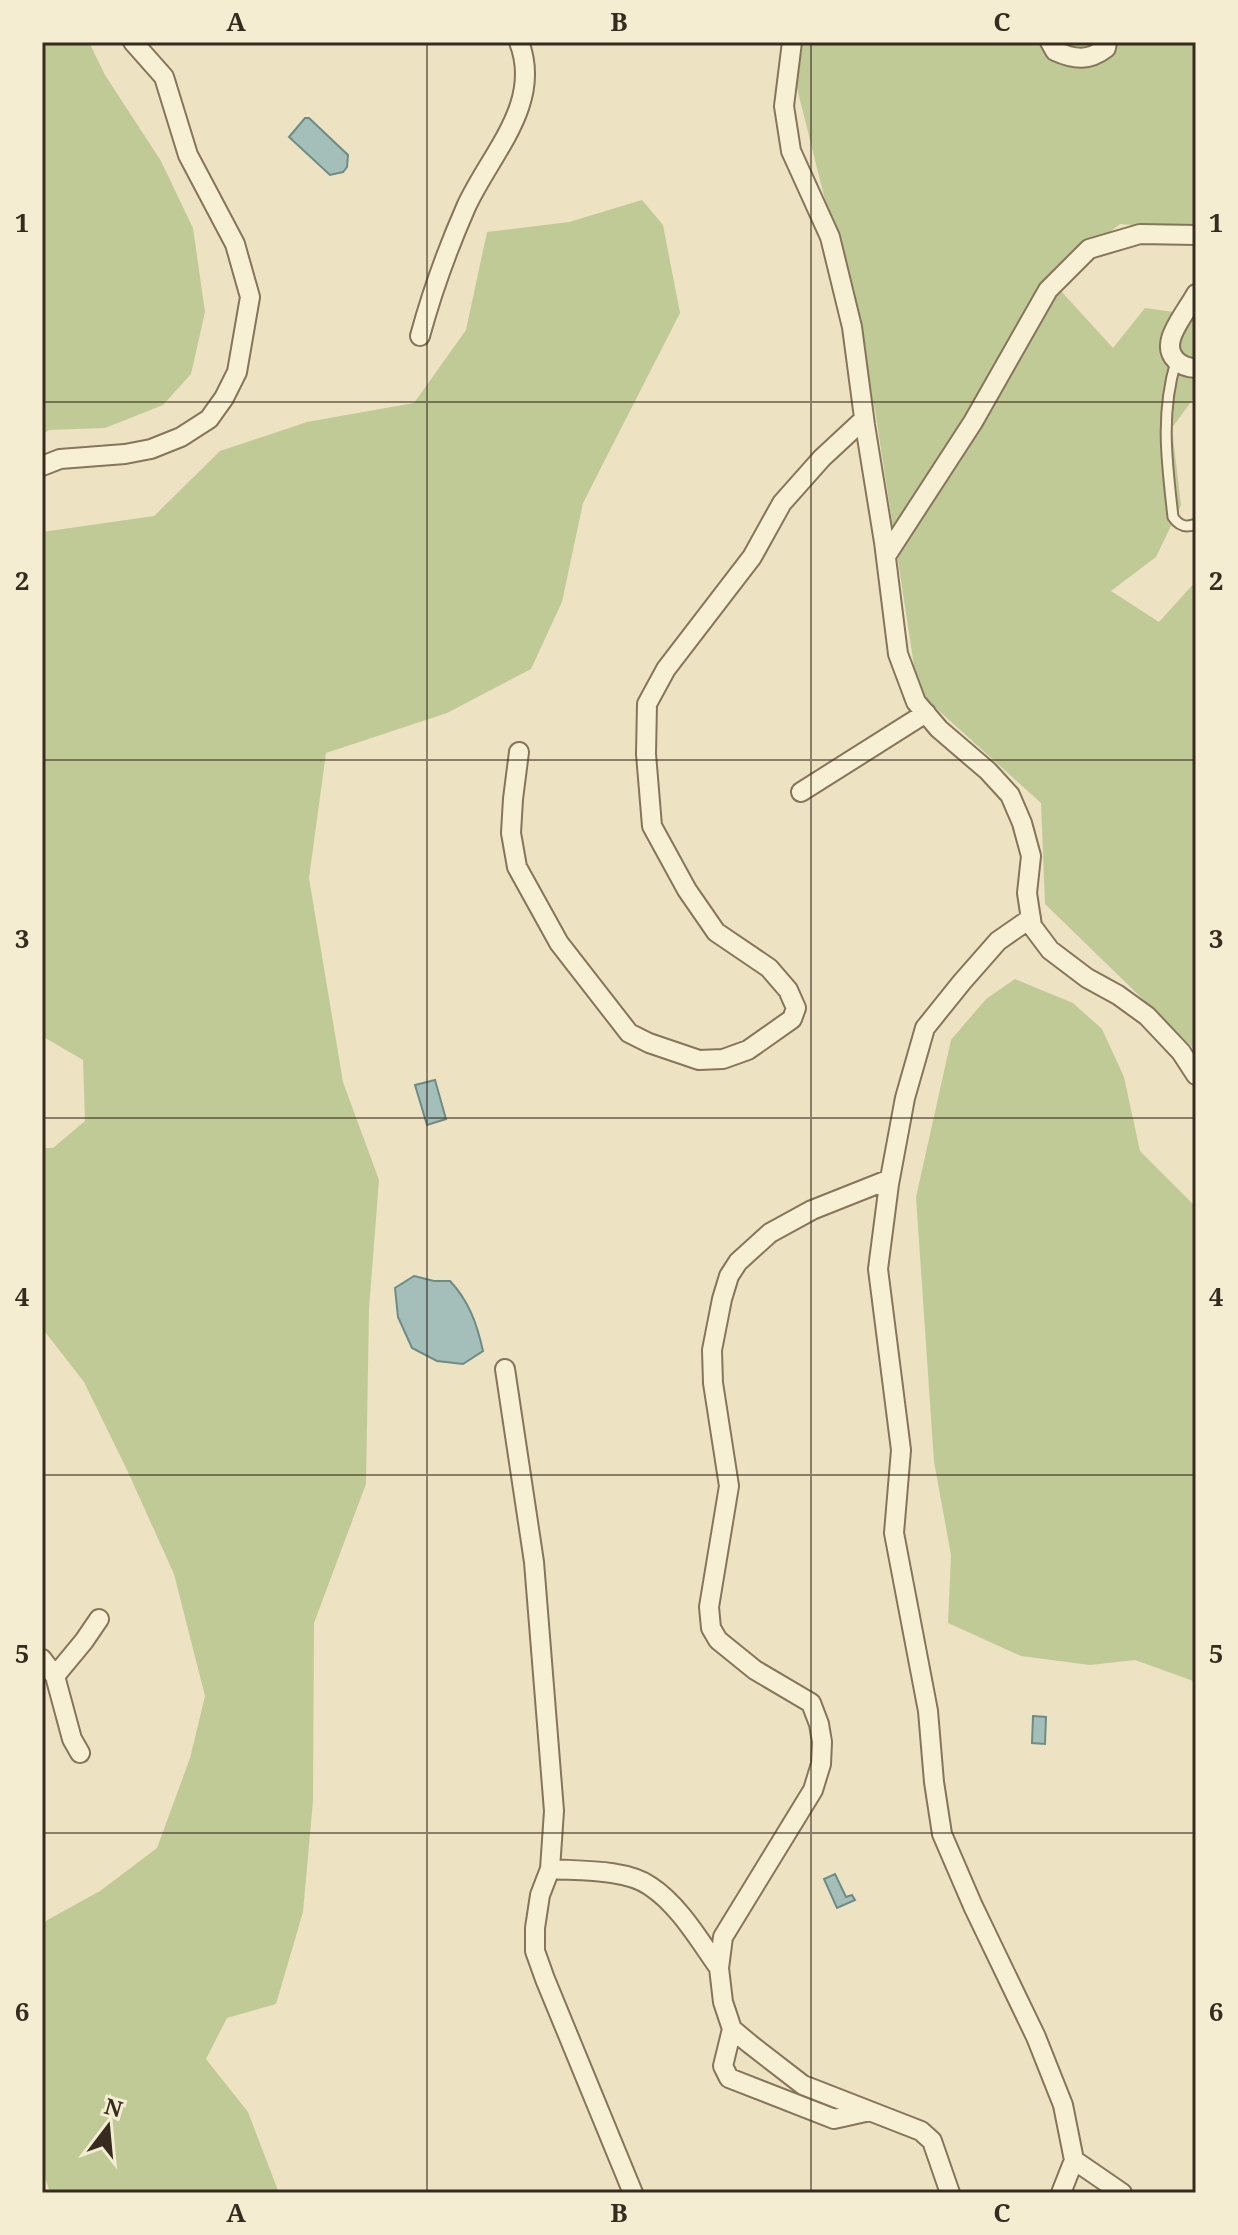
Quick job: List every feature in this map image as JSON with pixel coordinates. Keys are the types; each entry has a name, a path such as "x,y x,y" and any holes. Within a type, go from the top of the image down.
{"street":[{"path":"42,466 60,459 151,449 181,437 209,419 237,372 250,297 235,244 188,155 164,77 133,42"},
{"path":"420,336 436,284 467,205 518,114 525,72 519,42"},
{"path":"792,42 784,106 791,151 830,237 852,327 898,654 916,702 939,729 988,771 1010,795 1031,856 1027,893 1032,926 1050,950 1147,1016 1181,1052 1196,1075"},
{"path":"1050,42 1055,51 1076,58 1094,57 1106,48 1107,42"},
{"path":"886,556 973,422 1048,290 1089,249 1140,234 1196,235"},
{"path":"1196,294 1170,341 1171,355 1176,361 1183,366 1196,368"},
{"path":"519,752 511,833 517,867 559,943 629,1033 699,1060 723,1059 748,1050 792,1019 796,1008 788,990 769,968 716,932 687,890 652,826 646,754 647,704 666,669 752,557 782,503 822,458 864,419"},
{"path":"801,792 926,713"},
{"path":"1031,918 998,941 925,1028 905,1098 878,1269 901,1450 894,1533 928,1711 942,1834 1036,2037 1063,2105 1074,2160 1061,2193"},
{"path":"890,1179 812,1210 770,1233 738,1262 729,1276 722,1299 712,1361 729,1486 709,1607 711,1628 718,1640 755,1670 811,1703 822,1742 821,1764 813,1790 723,1937 719,1968 723,2002 732,2029 803,2085 921,2131 932,2141 950,2193"},
{"path":"505,1369 535,1577 554,1811 550,1869 540,1895 535,1951 633,2193"},
{"path":"55,1676 99,1619"},
{"path":"42,1659 55,1676 72,1739 80,1753"},
{"path":"550,1869 601,1872 648,1884 677,1910 719,1968"},
{"path":"732,2029 723,2066 729,2078 834,2119 872,2111"},
{"path":"1074,2160 1122,2193"}],"lane":[{"path":"1176,361 1165,415 1173,517 1183,526 1196,524"}],"green space":[{"path":"42,42 89,42 105,75 161,161 193,228 205,312 191,374 163,405 105,428 49,430 42,435"},
{"path":"792,42 1196,42 1196,230 1120,224 1051,280 1113,348 1145,308 1196,315 1196,395 1172,428 1181,505 1156,557 1111,591 1159,622 1196,581 1196,1051 1045,904 1041,803 918,692 875,410 787,48"},
{"path":"642,200 663,225 680,313 583,503 562,602 531,669 447,713 326,753 309,878 343,1082 379,1180 369,1309 366,1484 314,1623 313,1801 303,1912 276,2004 227,2018 206,2059 248,2112 279,2193 50,2193 42,2168 42,1923 100,1891 157,1848 190,1758 205,1696 174,1574 84,1382 42,1328 42,1148 53,1148 85,1121 83,1060 42,1036 42,532 154,516 220,451 307,422 414,403 466,330 487,232 569,222"},
{"path":"1015,979 1073,1003 1102,1029 1124,1077 1140,1151 1196,1207 1196,1682 1135,1660 1090,1665 1021,1656 948,1623 951,1555 934,1462 916,1197 951,1040 986,999"}],"water":[{"path":"305,118 309,118 348,155 347,167 343,172 330,175 289,137"},
{"path":"435,1080 446,1119 427,1125 415,1085"},
{"path":"414,1276 450,1281 471,1313 483,1351 463,1364 437,1361 412,1348 398,1317 395,1288"},
{"path":"1033,1716 1046,1717 1045,1744 1032,1743"},
{"path":"835,1874 846,1897 852,1895 855,1900 837,1908 824,1879"}]}
